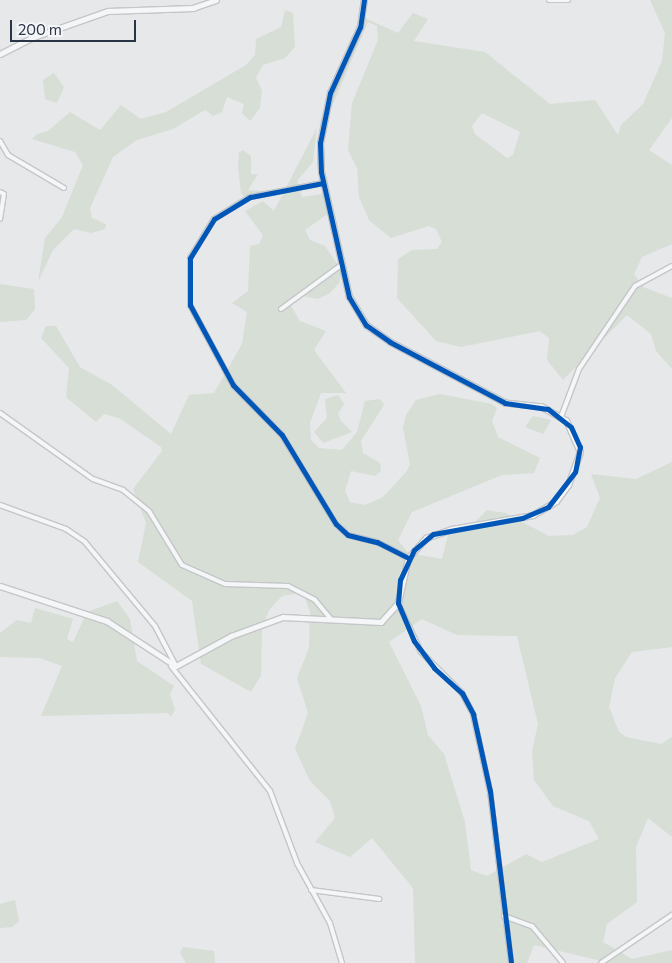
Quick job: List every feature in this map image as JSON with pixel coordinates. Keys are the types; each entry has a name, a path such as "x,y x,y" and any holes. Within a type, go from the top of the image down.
{"street":[{"path":"0,54 34,37 108,11 193,8 216,0"},
{"path":"364,0 360,27 327,102 320,143 323,183 340,266 353,306 377,334 505,403 542,407 561,417 575,433 580,458 556,500 533,515 433,534 408,558 400,580 398,602 420,652 462,693 473,714 490,791 511,963"},
{"path":"549,0 568,0"},
{"path":"0,141 8,155 64,188"},
{"path":"323,183 250,197 214,219 190,258 190,305 232,384 282,435 336,524 348,535 377,542 408,558"},
{"path":"0,192 4,194 0,218"},
{"path":"282,309 340,266"},
{"path":"561,417 579,368 635,286 672,266"},
{"path":"0,413 93,479 123,490 149,511 182,565 225,584 288,586 314,600 332,620"},
{"path":"0,505 66,530 85,542 155,626 173,666 270,791 311,890 330,923 342,963"},
{"path":"0,586 107,621 173,666"},
{"path":"173,666 262,623 294,616 381,622 398,602"},
{"path":"311,890 379,899"},
{"path":"601,963 672,915"},
{"path":"504,916 532,926 563,963"}],"shaded area":[{"path":"650,0 672,0 672,118 649,150 672,165 672,244 642,257 634,274 643,287 672,298 672,369 656,351 651,334 627,315 563,380 547,360 549,338 540,331 461,347 436,341 397,298 398,259 412,250 437,249 442,242 436,229 429,226 391,238 369,220 359,197 357,168 348,150 352,103 378,40 377,26 368,22 330,111 318,126 322,118 330,86 347,64 351,37 361,34 365,18 398,33 413,13 428,19 414,41 485,52 550,104 595,100 618,135 621,125 643,104 662,61 665,33","holes":["482,113 520,132 513,155 507,158 475,134 472,126"]},
{"path":"285,10 293,13 295,47 285,58 263,65 256,78 262,91 260,108 250,121 242,113 244,104 227,97 222,112 213,116 205,110 173,129 137,140 113,157 90,208 92,218 106,224 105,229 91,233 74,229 53,250 38,282 45,238 62,217 83,165 75,152 32,139 37,134 48,131 70,112 100,130 121,105 141,119 166,112 246,65 255,55 256,39 281,27"},
{"path":"54,73 64,87 57,103 45,99 43,80"},
{"path":"317,128 313,162 297,181 302,197 329,193 329,213 305,230 310,240 325,246 342,271 339,283 330,293 318,299 297,295 291,306 300,321 326,331 314,350 346,393 321,393 310,423 311,440 319,448 342,450 357,432 365,401 380,399 384,405 361,441 363,453 380,463 381,471 375,476 351,471 345,491 350,502 365,505 383,497 407,471 410,464 403,428 406,415 416,400 440,394 492,404 497,408 492,421 498,437 540,458 534,473 502,475 412,512 398,540 408,553 442,559 448,535 472,525 487,510 505,513 549,536 573,535 587,527 600,498 591,474 636,479 672,462 672,647 632,652 615,678 609,707 619,732 626,737 661,744 672,737 672,837 648,818 636,847 637,902 607,924 603,942 632,959 672,950 672,963 610,963 534,945 527,963 415,963 413,888 372,838 350,857 315,842 335,818 330,801 310,781 295,749 308,713 297,678 309,648 310,612 303,592 282,596 269,610 262,628 261,675 251,692 201,664 192,601 138,562 146,523 133,489 162,451 161,447 119,418 104,414 96,422 66,397 69,368 41,338 46,326 56,326 80,367 112,385 171,434 189,395 214,393 242,344 247,312 232,303 248,291 250,246 259,244 263,235 245,211 263,201 274,211","holes":["422,619 457,635 517,636 538,724 532,751 534,780 553,806 589,821 599,839 542,862 526,854 487,876 471,870 465,822 444,754 428,735 421,706 389,642"]},
{"path":"243,150 251,156 251,174 258,174 248,190 262,191 248,201 241,193 238,167 239,152"},
{"path":"0,284 34,289 35,309 26,320 0,322"},
{"path":"338,395 344,404 338,414 341,421 352,432 323,443 314,432 327,418 325,399"},
{"path":"533,416 551,420 543,434 525,427"},
{"path":"117,601 130,619 137,661 174,686 170,694 175,710 171,717 168,713 41,716 62,666 40,658 0,657 0,633 17,620 31,623 35,608 73,619 67,639 73,642 87,612"},
{"path":"15,900 19,921 12,927 0,928 0,904"},
{"path":"183,947 214,951 215,963 186,963 180,953"}],"cycle path":[{"path":"364,0 360,27 330,93 320,143 321,172 349,297 366,325 390,342 505,403 548,409 571,427 580,447 575,472 548,507 522,518 433,534 414,550 400,580 398,603 414,641 434,668 462,693 473,714 490,791 511,963"},
{"path":"323,183 250,197 214,219 190,258 190,305 233,385 282,435 336,524 348,535 377,542 408,558"}]}
